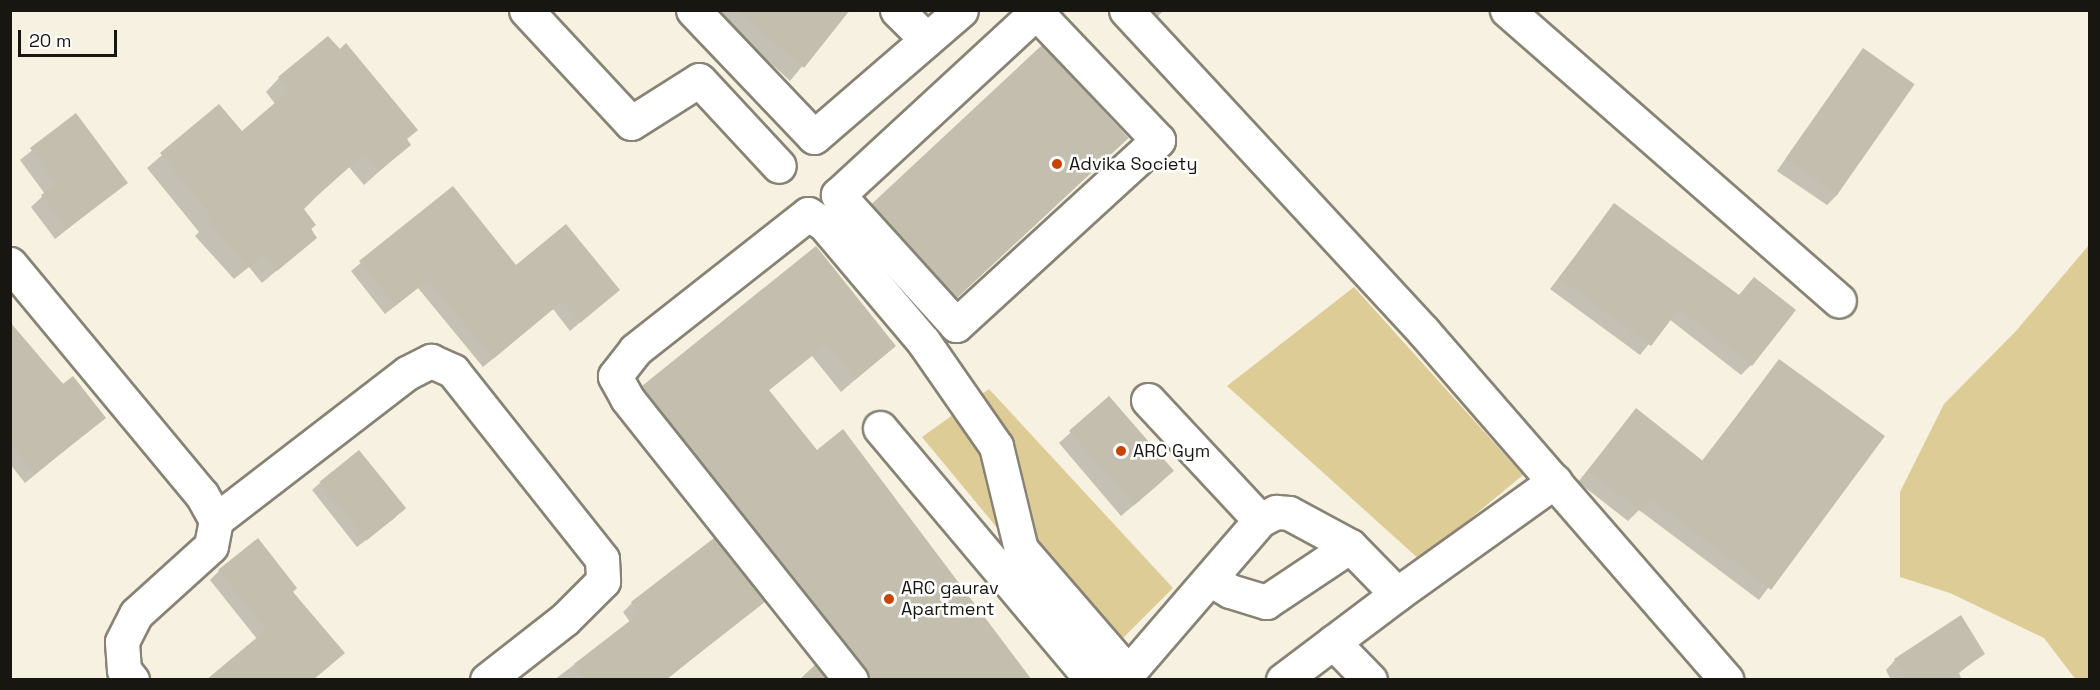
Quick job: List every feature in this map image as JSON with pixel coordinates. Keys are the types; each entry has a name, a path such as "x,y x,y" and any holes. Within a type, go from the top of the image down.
{"street":[{"path":"526,10 631,123 699,80 779,166"},
{"path":"693,10 814,137 961,10"},
{"path":"897,10 927,40"},
{"path":"1126,10 1424,332 1727,680"},
{"path":"1507,10 1839,301"},
{"path":"1037,11 1158,140 956,325 838,195 1037,11"},
{"path":"851,680 627,398 615,376 635,350 808,214 824,224 923,340 996,446 1021,549 1125,676 1260,520 1275,512 1289,513 1350,546 1397,594"},
{"path":"10,264 202,495 216,520 211,546 136,614 122,642 124,670 132,680"},
{"path":"216,520 407,373 431,361 453,371 602,559 603,581 565,619 487,680"},
{"path":"1148,400 1260,520"},
{"path":"880,428 1092,680"},
{"path":"1283,680 1397,594 1555,481"},
{"path":"1210,579 1230,591 1266,602 1350,546"},
{"path":"1333,642 1370,680"}],"shaded area":[{"path":"2089,245 2090,679 2076,680 2044,638 1950,593 1900,577 1900,492 1944,404 2016,331"},
{"path":"1354,287 1523,475 1420,560 1227,386"},
{"path":"989,389 1173,588 1104,657 922,437"}],"building":[{"path":"736,10 850,10 804,68"},
{"path":"328,36 340,49 346,43 418,130 407,139 411,145 378,172 364,154 304,209 316,225 311,229 317,238 277,271 263,255 248,267 207,222 212,217 160,153 219,104 242,131 289,91 278,77"},
{"name":"Advika Society","path":"1042,45 1129,138 958,297 872,204"},
{"path":"1863,48 1915,84 1837,195 1786,159"},
{"path":"76,113 128,183 67,229 41,195 56,184 30,148"},
{"path":"453,186 516,265 566,224 620,290 580,323 563,301 493,359 428,280 395,306 359,261"},
{"path":"1614,203 1739,295 1754,277 1796,310 1752,366 1679,309 1651,346 1559,278"},
{"path":"816,246 896,346 855,380 826,344 769,390 817,450 843,429 1032,680 869,680 866,668 642,386"},
{"path":"10,322 63,384 73,376 106,418 35,474 10,443"},
{"path":"1779,359 1885,436 1771,590 1650,499 1640,511 1588,470 1636,408 1703,461"},
{"name":"ARC Gym","path":"1109,396 1174,471 1134,505 1069,431"},
{"path":"359,450 406,508 367,540 319,482"},
{"path":"258,538 297,588 293,592 345,653 313,680 206,680 266,630 218,570"},
{"path":"714,538 765,602 665,680 586,680 574,664 640,613 631,602"},
{"path":"1961,615 1985,654 1947,680 1907,680 1894,659"},
{"path":"815,665 827,680 799,680"}],"place":[{"name":"Advika Society","path":"1057,164"},
{"name":"ARC Gym","path":"1121,451"},
{"name":"ARC gaurav Apartment","path":"889,599"}]}
